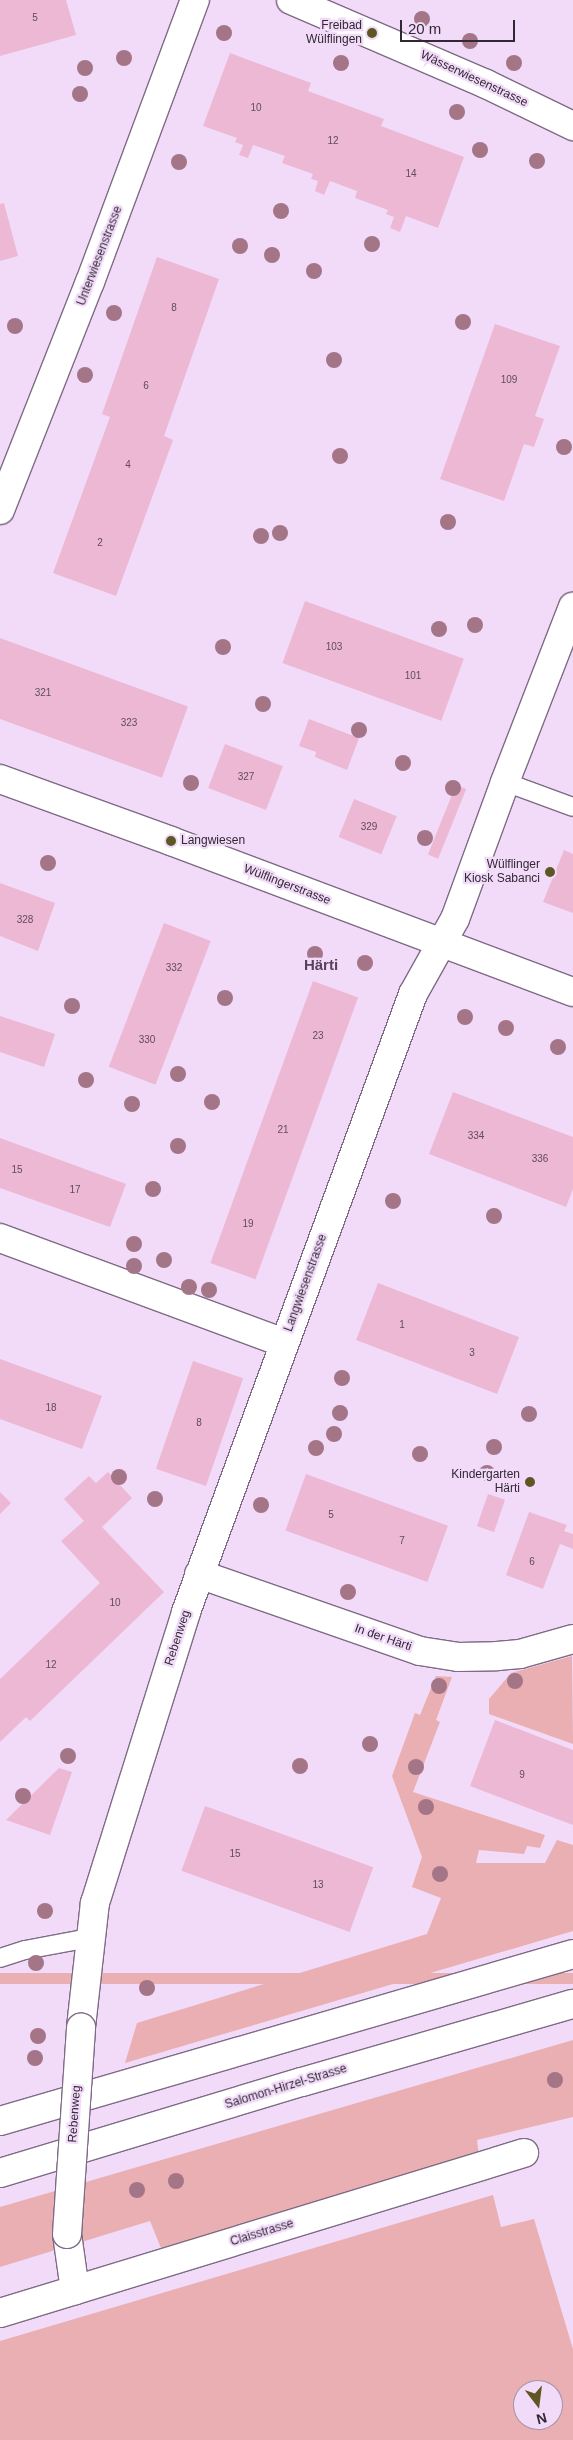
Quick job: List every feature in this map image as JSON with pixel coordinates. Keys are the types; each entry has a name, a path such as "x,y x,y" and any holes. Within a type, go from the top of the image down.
{"street":[{"name":"Unterwiesenstrasse","path":"0,510 90,282 195,0"},
{"name":"Wässerwiesenstrasse","path":"291,0 486,84 573,126"},
{"name":"Langwiesenstrasse","path":"0,1238 284,1343 413,994 455,919 504,782 573,607"},
{"name":"Wülflingerstrasse","path":"0,779 573,992"},
{"name":"Rebenweg","path":"75,2290 67,2234 81,2027 95,1903 199,1574 284,1343"},
{"name":"In der Härti","path":"199,1574 420,1652 458,1656 520,1654 573,1638"},
{"path":"0,2121 573,1954"},
{"name":"Salomon-Hirzel-Strasse","path":"0,2173 293,2084 573,2004"},
{"name":"Claisstrasse","path":"0,2313 524,2153"}],"lane":[{"path":"504,782 573,807"},
{"path":"0,1958 25,1950 90,1938"}],"shaded area":[{"path":"572,1656 573,1744 489,1714 489,1699 511,1673"},
{"path":"436,1676 452,1677 436,1720 440,1722 413,1792 545,1835 540,1848 527,1846 524,1854 479,1850 476,1863 545,1863 557,1840 573,1845 573,1931 125,2063 137,2023 427,1934 441,1898 412,1887 422,1857 392,1776 415,1713 420,1715"},
{"path":"0,1973 573,1973 573,1984 0,1984"},
{"path":"573,2040 573,2117 477,2140 479,2156 161,2248 150,2221 0,2267 0,2207"},
{"path":"493,2195 501,2227 534,2219 573,2349 573,2440 0,2440 0,2341"}],"building":[{"path":"0,0 66,0 76,35 0,56"},
{"path":"230,53 311,83 308,91 384,119 381,126 464,157 438,228 406,216 400,232 390,228 394,217 386,214 388,210 355,198 357,191 330,181 324,195 315,191 318,181 311,179 313,174 282,163 285,156 253,145 248,158 239,155 243,145 235,142 237,138 203,126"},
{"path":"4,203 18,256 0,261 0,204"},
{"path":"157,257 219,279 164,436 173,440 116,596 53,573 110,417 102,414"},
{"path":"495,324 560,346 535,416 544,419 534,447 524,444 504,501 440,479"},
{"path":"305,601 464,659 441,721 282,663"},
{"path":"0,638 188,706 162,778 0,719"},
{"path":"309,719 359,738 347,770 315,757 316,752 299,746"},
{"path":"225,744 283,766 266,810 208,788"},
{"path":"456,785 466,789 438,859 428,855"},
{"path":"354,799 397,816 381,854 339,837"},
{"path":"564,850 573,854 573,913 543,902"},
{"path":"0,883 55,903 38,951 0,936"},
{"path":"164,923 211,941 155,1085 109,1067"},
{"path":"313,981 358,997 255,1279 210,1263"},
{"path":"0,1016 55,1034 44,1067 0,1052"},
{"path":"453,1092 573,1137 573,1189 566,1207 429,1154"},
{"path":"0,1138 126,1184 110,1227 0,1188"},
{"path":"378,1283 519,1337 497,1394 356,1340"},
{"path":"0,1359 102,1396 82,1449 0,1419"},
{"path":"193,1361 243,1378 206,1486 156,1469"},
{"path":"108,1472 132,1498 102,1527 164,1592 30,1721 26,1717 0,1742 0,1679 100,1583 61,1541 84,1521 64,1499 89,1476 96,1483"},
{"path":"306,1474 448,1526 427,1582 285,1530"},
{"path":"0,1492 11,1503 0,1514"},
{"path":"488,1494 505,1500 494,1532 477,1526"},
{"path":"529,1512 567,1525 564,1531 573,1534 573,1549 560,1544 543,1589 506,1575"},
{"path":"495,1720 573,1750 573,1825 470,1786"},
{"path":"59,1768 72,1772 50,1835 6,1820"},
{"path":"205,1806 373,1867 350,1932 181,1871"}],"place":[{"name":"Freibad Wülflingen","path":"372,33"},
{"name":"Langwiesen","path":"171,841"},
{"name":"Wülflinger Kiosk Sabanci","path":"550,872"},
{"name":"Kindergarten Härti","path":"530,1482"}],"district":[{"name":"Härti","path":"321,965"}]}
